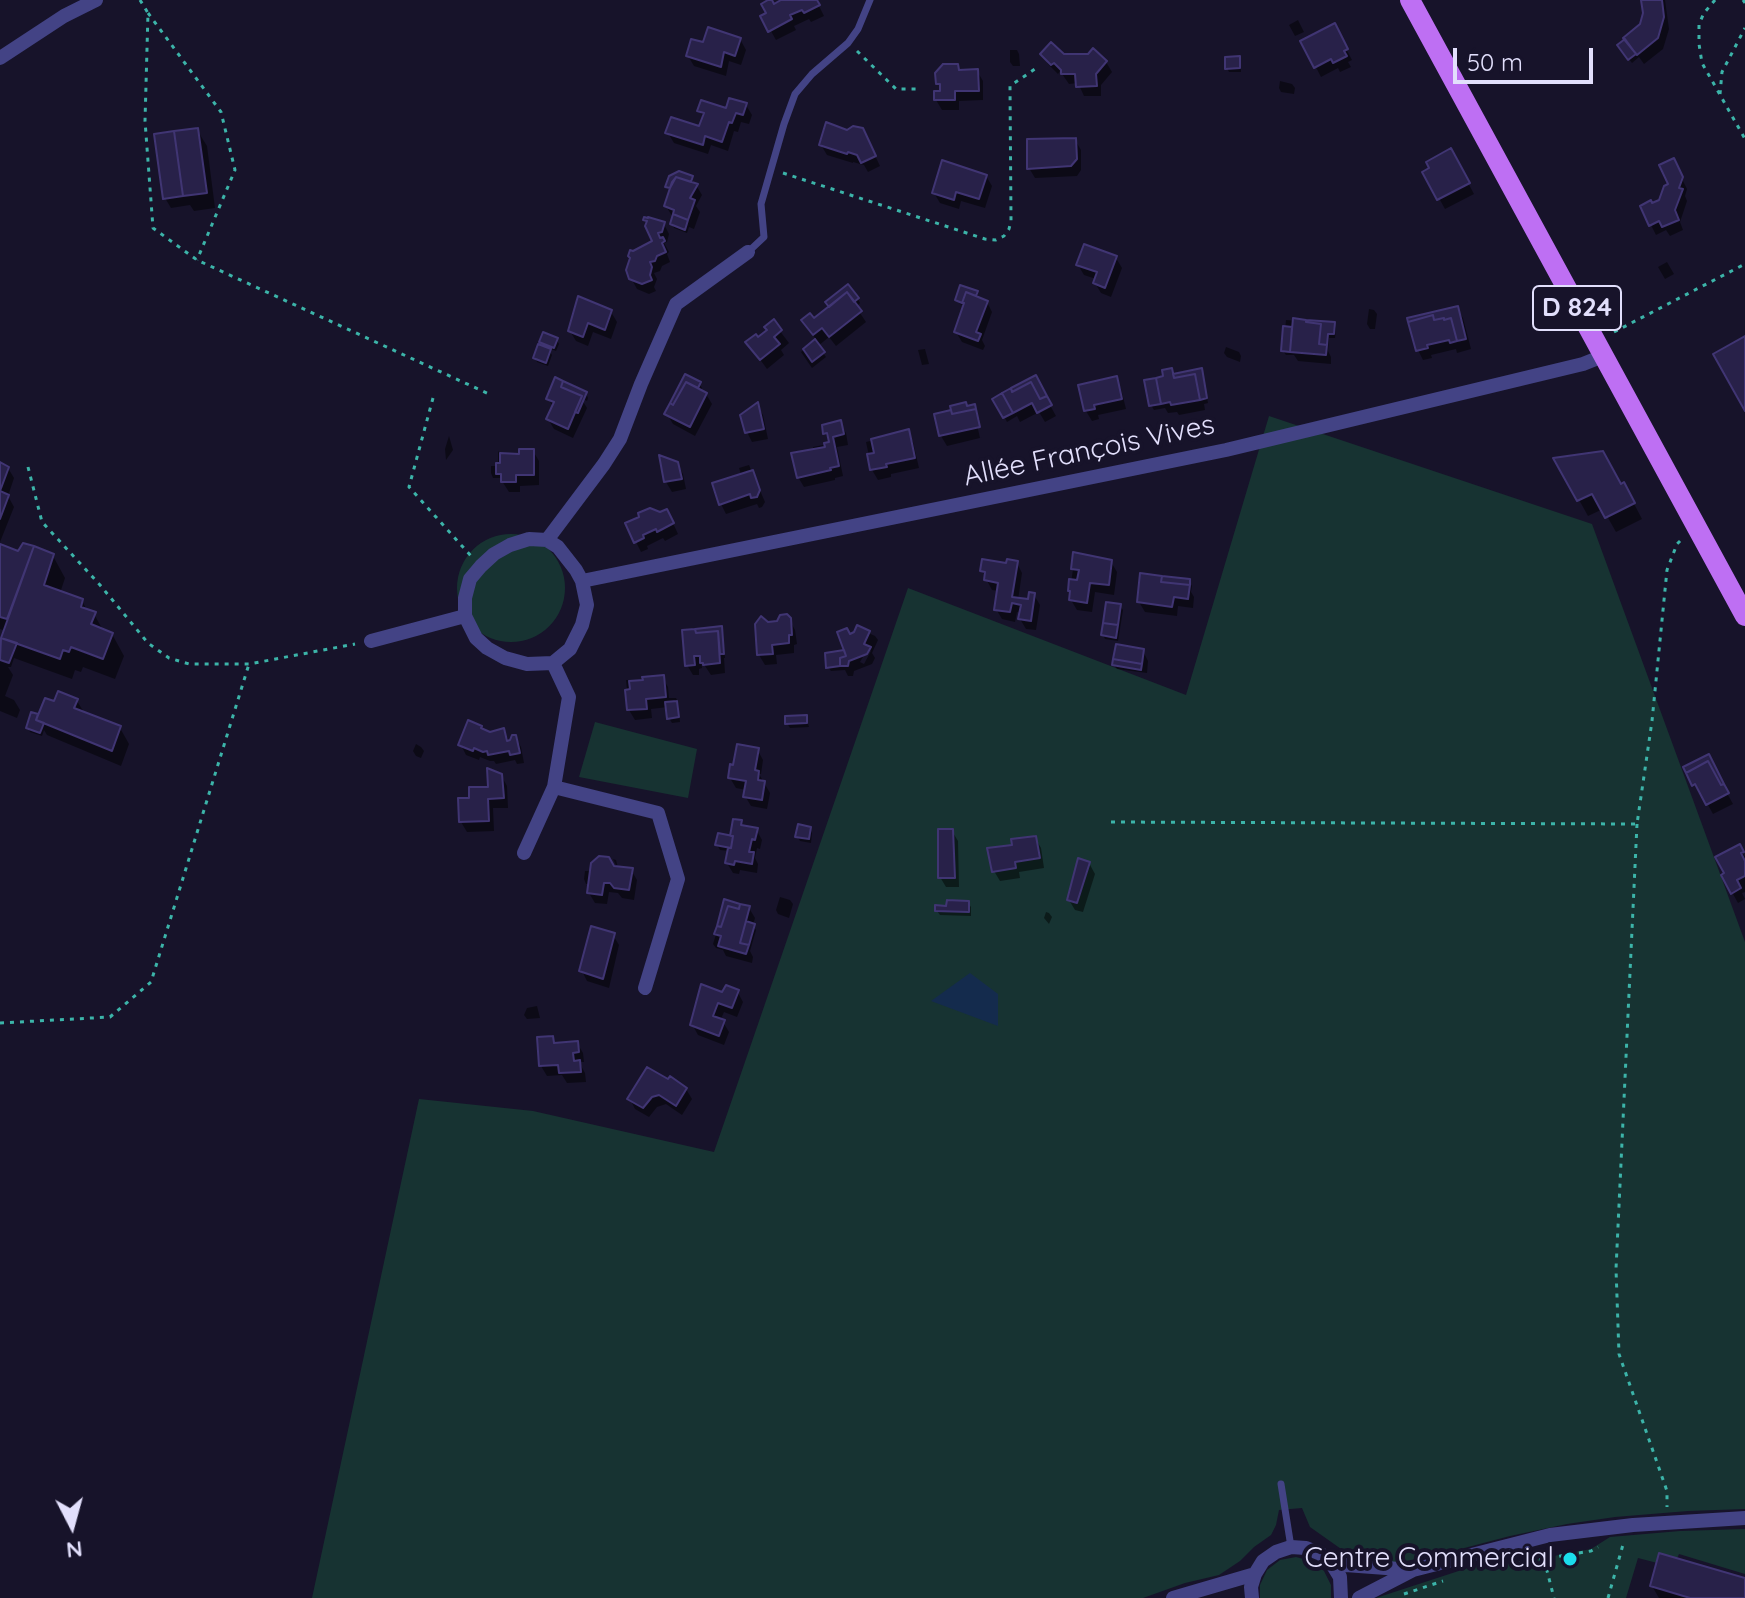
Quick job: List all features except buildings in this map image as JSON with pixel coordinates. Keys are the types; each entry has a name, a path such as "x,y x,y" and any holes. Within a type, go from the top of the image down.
{"main road":[{"name":"D 824","path":"1410,0 1745,616"}],"street":[{"path":"0,58 64,16 96,0"},
{"path":"547,540 620,439 676,304 748,252"},
{"name":"Allée François Vives","path":"582,581 1226,450 1583,364 1600,349"},
{"path":"529,539 547,540 558,547 576,570 582,581 587,605 582,625 570,649 553,663 527,664 505,658 476,638 465,616 465,598 470,579 494,554 529,539"},
{"path":"371,641 465,616"},
{"path":"524,853 554,787 569,697 553,663"},
{"path":"554,787 658,813 678,879 645,988"},
{"path":"1359,1598 1413,1570 1550,1535 1745,1518"},
{"path":"1252,1598 1251,1587 1263,1561 1291,1547 1306,1548 1321,1554 1332,1564 1340,1577 1341,1598"},
{"path":"1332,1564 1413,1570"},
{"path":"1173,1598 1255,1574"}],"lane":[{"path":"748,252 764,237 761,204 795,94 812,74 848,43 862,21 870,0"},
{"path":"1281,1484 1291,1547"}],"path":[{"path":"140,0 221,112 235,170 197,260"},
{"path":"1715,0 1699,24 1702,63 1745,139"},
{"path":"148,13 145,121 153,228 197,260 489,394"},
{"path":"1720,94 1722,72 1745,28"},
{"path":"848,43 896,89 917,89"},
{"path":"772,170 996,240 1004,236 1011,221 1010,86 1035,69"},
{"path":"1600,349 1745,264"},
{"path":"433,398 409,487 481,566"},
{"path":"28,467 42,522 148,643 169,658 189,664 249,664 371,641"},
{"path":"1667,1523 1667,1491 1619,1354 1616,1269 1637,824 1652,721 1667,570 1677,544 1696,524"},
{"path":"0,1023 110,1017 151,982 249,664"},
{"path":"1111,822 1637,824"},
{"path":"1608,1598 1624,1541 1614,1543"},
{"path":"1488,1568 1591,1551 1604,1544"},
{"path":"1544,1559 1554,1598"},
{"path":"1394,1598 1447,1580"}],"green space":[{"path":"1269,416 1592,524 1745,942 1745,1509 1615,1517 1567,1524 1388,1564 1351,1556 1310,1527 1302,1508 1279,1510 1271,1535 1219,1575 1143,1598 312,1598 419,1099 533,1111 714,1152 908,588 1186,695"},
{"path":"511,534 532,538 549,550 561,567 565,588 561,609 549,626 532,638 511,642 490,638 473,626 461,609 457,588 461,567 473,550 490,538"},
{"path":"595,722 697,749 688,798 579,777"},
{"path":"1745,1529 1745,1574 1679,1554 1673,1567 1638,1558 1626,1598 1376,1598 1480,1564 1498,1560 1522,1562 1591,1549 1610,1537"},
{"path":"1296,1557 1311,1561 1324,1571 1331,1585 1331,1598 1260,1598 1260,1585 1267,1570 1280,1560"}],"water":[{"path":"970,973 998,994 998,1026 931,1001"}],"place":[{"name":"Centre Commercial","path":"1570,1559"}]}
